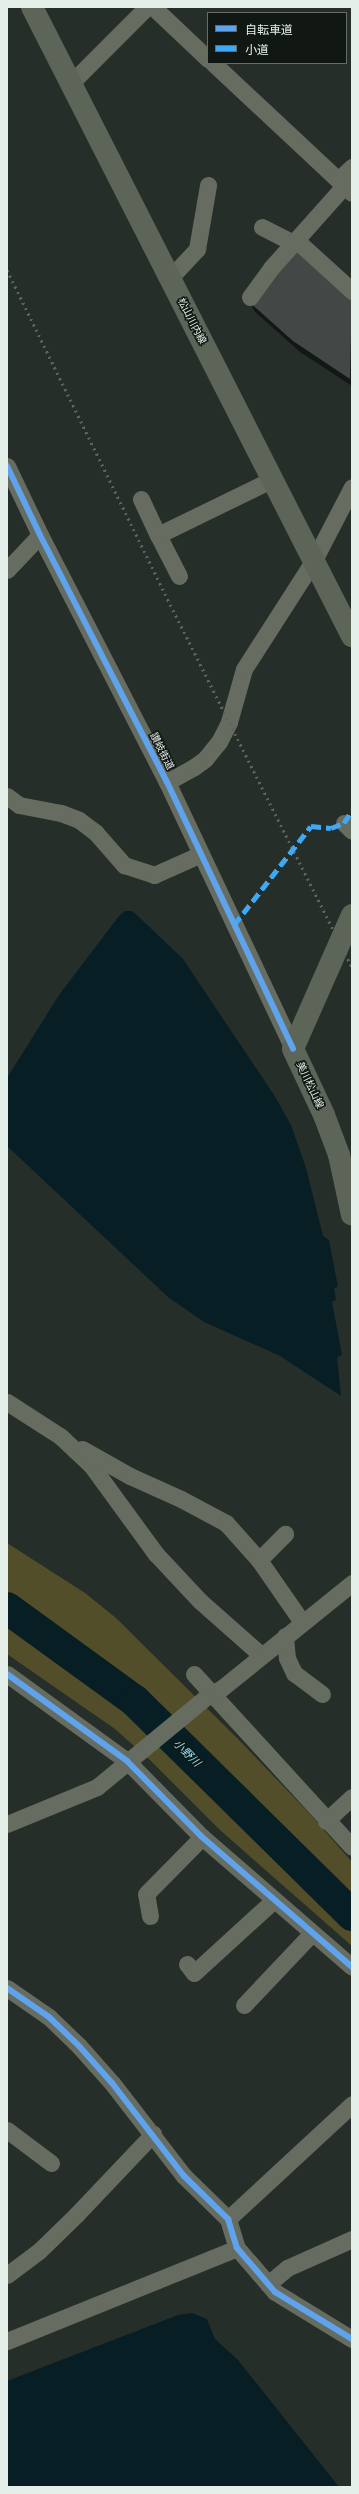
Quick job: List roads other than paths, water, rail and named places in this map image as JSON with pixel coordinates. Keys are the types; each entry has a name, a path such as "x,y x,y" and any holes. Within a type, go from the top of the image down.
{"main road":[{"name":"松山川内線","path":"32,7 352,636"},
{"path":"293,1048 351,924"},
{"name":"美川松山線","path":"293,1048 324,1115 338,1154 352,1215"}],"street":[{"path":"71,83 147,7"},
{"path":"153,7 207,57"},
{"path":"214,64 345,186"},
{"path":"250,297 295,241 345,186 352,167"},
{"path":"170,278 197,250 208,185"},
{"path":"262,227 295,241 352,291"},
{"name":"讃岐街道","path":"7,466 40,535 167,782 293,1048"},
{"path":"158,535 272,479"},
{"path":"167,782 200,763 219,742 229,722 244,669 314,560 352,487"},
{"path":"140,499 179,576"},
{"path":"7,570 40,535"},
{"path":"7,796 19,804 61,813 79,820 96,833 124,865 154,875 201,854"},
{"path":"7,1402 60,1436 130,1476 181,1499 226,1524 258,1560 302,1622"},
{"path":"60,1436 91,1465 156,1554 200,1601 260,1655"},
{"path":"258,1560 285,1534"},
{"path":"7,1824 97,1787 208,1695 222,1688 260,1655 352,1583"},
{"path":"285,1636 287,1658 294,1673 322,1694"},
{"path":"7,1674 130,1759 202,1838 352,1967"},
{"path":"194,1674 208,1695 352,1847"},
{"path":"326,1821 352,1796"},
{"path":"150,1916 146,1894 202,1838"},
{"path":"187,1964 194,1973 274,1900"},
{"path":"244,2005 312,1933"},
{"path":"7,1988 49,2017 79,2046 152,2134 184,2176 228,2219 237,2248 275,2292 352,2339"},
{"path":"228,2219 352,2104"},
{"path":"7,2130 50,2163"},
{"path":"7,2275 39,2251 55,2236 152,2134"},
{"path":"268,2284 287,2268 352,2239"},
{"path":"7,2341 237,2248"}],"water":[{"path":"125,911 132,911 183,959 274,1095 291,1125 306,1168 323,1236 329,1240 338,1287 334,1288 336,1300 332,1302 342,1355 337,1357 341,1396 280,1356 204,1322 168,1297 7,1146 7,1078 59,995 119,916"},
{"path":"192,2313 207,2319 215,2339 238,2360 339,2487 7,2487 7,2381 178,2315"}],"waterway":[{"name":"小野川","path":"7,1608 135,1701 352,1915"}],"railway":[{"path":"7,270 173,610 352,967"}]}
